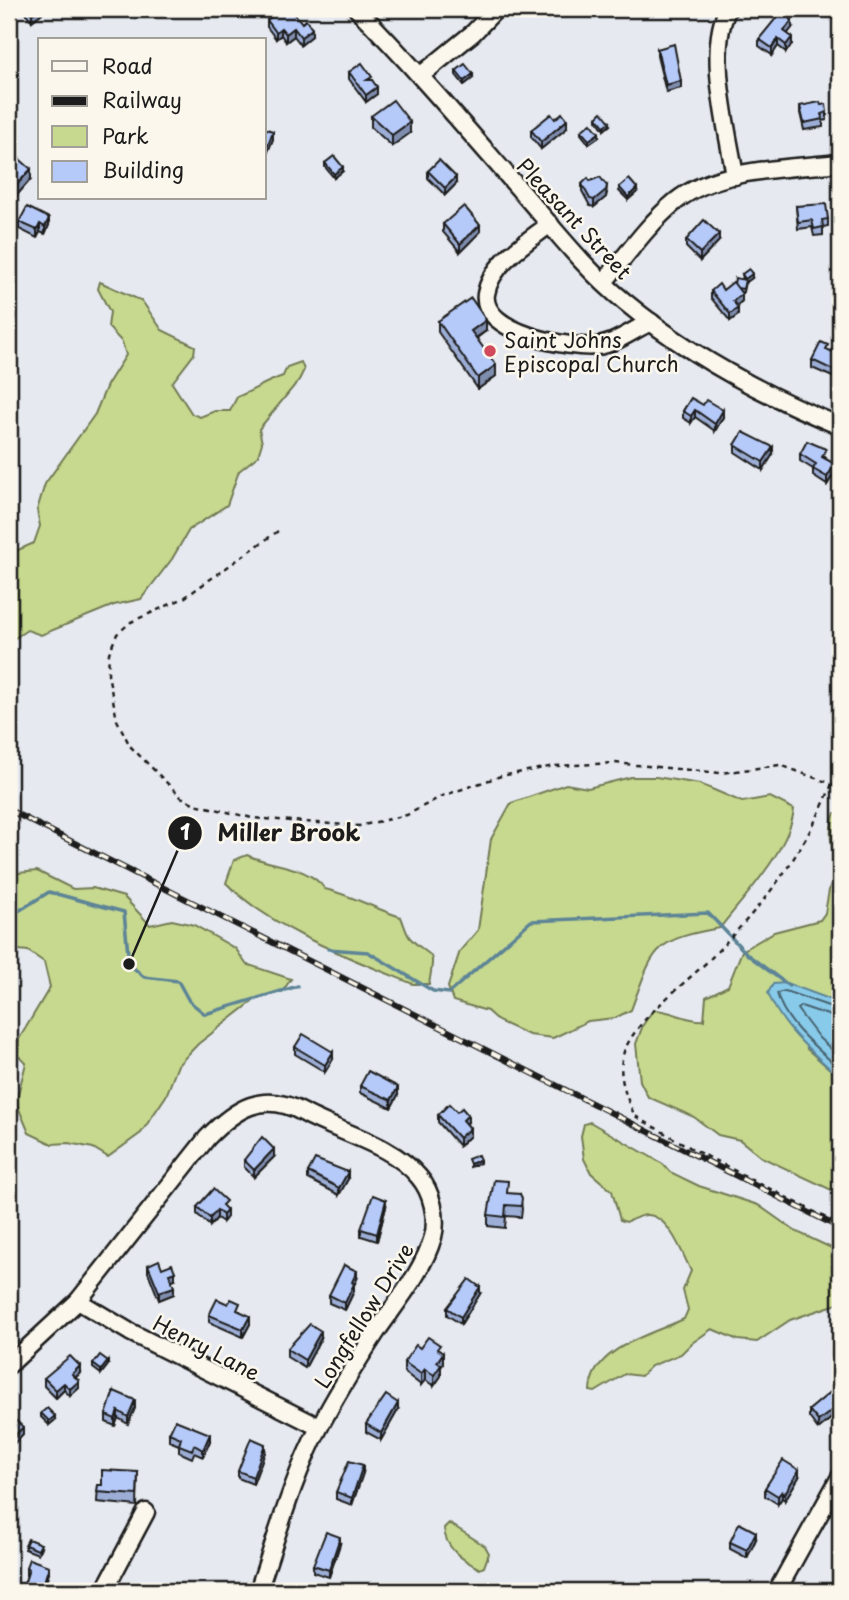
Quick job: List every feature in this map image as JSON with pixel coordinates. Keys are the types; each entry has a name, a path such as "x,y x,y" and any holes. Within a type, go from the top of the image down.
{"street":[{"name":"Pleasant Street","path":"357,9 604,282 651,322 696,355 748,383 840,426"},
{"path":"420,76 473,33 496,9"},
{"path":"728,9 719,37 719,63 734,176"},
{"path":"604,282 676,201 696,188 734,176 840,163"},
{"path":"550,224 511,254 493,276 486,293 486,303 492,315 526,337 569,346 599,346 651,322"},
{"name":"Longfellow Drive","path":"9,1365 78,1301 207,1138 230,1114 243,1107 268,1103 297,1108 376,1147 420,1177 433,1205 434,1234 425,1261 369,1343 319,1427 304,1460 258,1591"},
{"name":"Henry Lane","path":"78,1301 130,1332 319,1427"},
{"path":"777,1591 840,1477"},
{"path":"104,1591 146,1513"}],"path":[{"path":"278,531 184,598 131,622 117,634 109,653 108,674 117,720 130,746 181,797 195,804 253,818 359,826 407,815 442,796 501,776 554,765 603,764 721,773 780,765 840,787"},
{"path":"832,783 817,819 785,875 714,955 639,1027 625,1049 621,1075 635,1116 691,1148 840,1224"}],"green space":[{"path":"100,282 142,301 162,330 195,346 194,354 172,383 192,414 200,417 215,411 230,411 237,397 283,376 287,367 301,362 304,370 259,429 262,443 258,456 239,471 227,505 189,530 172,559 141,599 114,605 41,635 27,630 9,642 9,554 34,543 40,526 37,510 45,484 95,414 107,385 126,355 122,342 108,327 110,312 98,289"},
{"path":"631,777 656,777 700,784 742,802 770,797 794,809 791,824 775,856 720,928 680,937 658,951 645,973 631,1010 615,1018 588,1021 553,1038 529,1035 498,1021 487,1011 453,1001 448,987 460,951 478,930 491,839 511,803 566,784 588,788"},
{"path":"835,813 840,813 840,1003 837,1003 807,1049 840,1078 840,1194 761,1157 740,1140 718,1135 694,1117 648,1097 640,1081 636,1044 643,1025 653,1010 704,1020 706,997 728,986 742,951 774,932 820,920 825,913 829,890 839,873 831,836"},
{"path":"247,855 299,870 318,881 325,889 401,917 410,938 432,959 429,984 413,984 365,964 314,942 266,915 226,883 234,860"},
{"path":"37,871 73,889 93,888 124,897 150,925 172,920 194,925 236,949 246,964 291,979 282,992 256,999 198,1044 178,1065 166,1096 141,1133 108,1157 93,1148 69,1143 52,1144 29,1133 16,1102 26,1063 18,1055 19,1039 50,987 44,962 28,951 9,949 9,874"},
{"path":"590,1122 663,1164 670,1172 699,1186 758,1205 795,1231 840,1252 840,1303 790,1320 757,1342 738,1340 712,1329 681,1354 651,1366 641,1376 625,1374 595,1392 590,1391 593,1376 612,1353 625,1344 684,1319 688,1310 683,1290 691,1271 674,1237 662,1222 647,1215 626,1222 620,1220 612,1191 591,1173 584,1159 581,1136 584,1124"},
{"path":"449,1523 485,1546 489,1553 484,1567 480,1569 474,1566 451,1548 444,1528"}],"water":[{"path":"786,983 840,1003 840,1078 799,1039 774,1006 768,993 773,984"}],"building":[{"path":"282,9 291,9 302,23 306,20 312,29 301,37 294,28 286,34 281,28 276,32 267,20"},
{"path":"781,12 792,20 784,31 792,37 786,45 778,39 772,48 759,39"},
{"path":"674,44 681,81 666,85 657,49"},
{"path":"362,63 372,77 367,80 372,80 377,87 366,95 349,72"},
{"path":"465,64 473,74 464,81 456,71"},
{"path":"393,100 410,122 392,135 371,116"},
{"path":"820,102 821,105 826,104 827,112 822,114 823,119 804,123 800,106"},
{"path":"602,112 610,122 604,126 597,117"},
{"path":"562,113 567,120 541,142 531,130 551,114 555,119"},
{"path":"591,123 599,133 589,140 581,131"},
{"path":"266,129 273,131 266,147"},
{"path":"15,155 31,169 11,191 9,162"},
{"path":"334,156 343,167 334,174 325,163"},
{"path":"439,160 456,177 445,188 428,171"},
{"path":"600,177 607,186 606,190 594,200 590,199 582,184 588,178 590,181"},
{"path":"629,179 637,188 628,197 619,187"},
{"path":"826,204 828,219 822,220 823,227 814,229 812,220 798,222 796,206"},
{"path":"464,206 480,225 460,244 443,224"},
{"path":"27,207 49,218 45,227 40,224 37,230 19,222"},
{"path":"704,220 719,234 700,253 686,240"},
{"path":"749,269 752,274 745,279 742,274"},
{"path":"735,278 745,280 743,289 734,284"},
{"path":"733,282 742,294 733,301 738,308 730,314 711,291 719,284 723,290"},
{"path":"471,298 486,320 471,331 496,365 478,378 438,321"},
{"path":"821,342 828,345 826,349 840,355 835,371 812,360"},
{"path":"691,398 703,405 706,400 723,410 715,424 695,410 691,416 683,411"},
{"path":"743,432 773,447 763,462 735,445"},
{"path":"807,441 826,449 822,457 835,464 827,477 813,469 816,464 800,454"},
{"path":"303,1034 333,1052 325,1065 295,1047"},
{"path":"368,1071 398,1087 391,1100 360,1086"},
{"path":"449,1104 457,1112 462,1108 468,1115 463,1120 470,1128 459,1138 438,1115"},
{"path":"262,1137 274,1149 254,1170 244,1160"},
{"path":"478,1155 480,1160 470,1164 468,1159"},
{"path":"315,1159 348,1172 339,1188 308,1172"},
{"path":"494,1180 508,1181 507,1193 520,1194 522,1198 521,1206 506,1205 505,1217 488,1215"},
{"path":"213,1189 226,1201 222,1205 227,1210 223,1215 217,1210 210,1218 197,1207"},
{"path":"373,1195 386,1200 377,1234 361,1229"},
{"path":"159,1260 162,1268 172,1264 175,1272 169,1274 174,1287 159,1292 148,1265"},
{"path":"344,1265 357,1271 345,1303 329,1295"},
{"path":"469,1279 480,1287 461,1317 447,1308"},
{"path":"217,1299 228,1304 231,1299 240,1303 237,1310 250,1316 243,1329 209,1315"},
{"path":"310,1324 321,1331 305,1360 287,1349"},
{"path":"428,1337 440,1345 437,1349 443,1353 437,1362 441,1365 434,1375 425,1369 421,1374 404,1362 416,1345 420,1348"},
{"path":"100,1355 108,1361 101,1370 93,1364"},
{"path":"70,1356 80,1366 72,1374 79,1381 70,1389 64,1383 56,1390 44,1378"},
{"path":"833,1390 839,1398 831,1405 834,1409 818,1421 809,1410"},
{"path":"114,1391 135,1400 128,1417 118,1411 115,1419 106,1415"},
{"path":"386,1395 398,1403 381,1433 366,1424"},
{"path":"47,1408 55,1416 49,1421 41,1413"},
{"path":"9,1416 23,1427 9,1442"},
{"path":"175,1420 210,1434 203,1450 194,1445 192,1450 179,1445 181,1438 169,1433"},
{"path":"251,1438 265,1444 253,1477 238,1471"},
{"path":"783,1460 799,1470 785,1493 782,1491 778,1496 765,1488"},
{"path":"349,1461 363,1465 352,1498 336,1492"},
{"path":"102,1470 138,1472 137,1495 97,1492 98,1485 102,1485"},
{"path":"739,1523 756,1532 747,1550 730,1542"},
{"path":"326,1532 340,1537 329,1570 313,1565"},
{"path":"28,1539 41,1544 38,1550 25,1545"},
{"path":"840,1557 840,1575 832,1571"},
{"path":"29,1559 49,1566 43,1585 38,1583 36,1591 22,1591 29,1569 26,1567"}],"waterway":[{"path":"9,917 49,892 124,912 129,964 144,977 178,981 189,1001 205,1014 298,986"},
{"path":"328,949 368,952 433,991 449,993 531,921 708,913 748,955 789,986"}],"railway":[{"path":"9,810 840,1228"}],"place":[{"name":"Saint Johns Episcopal Church","path":"490,351"},
{"name":"Miller Brook","path":"129,964"}]}
